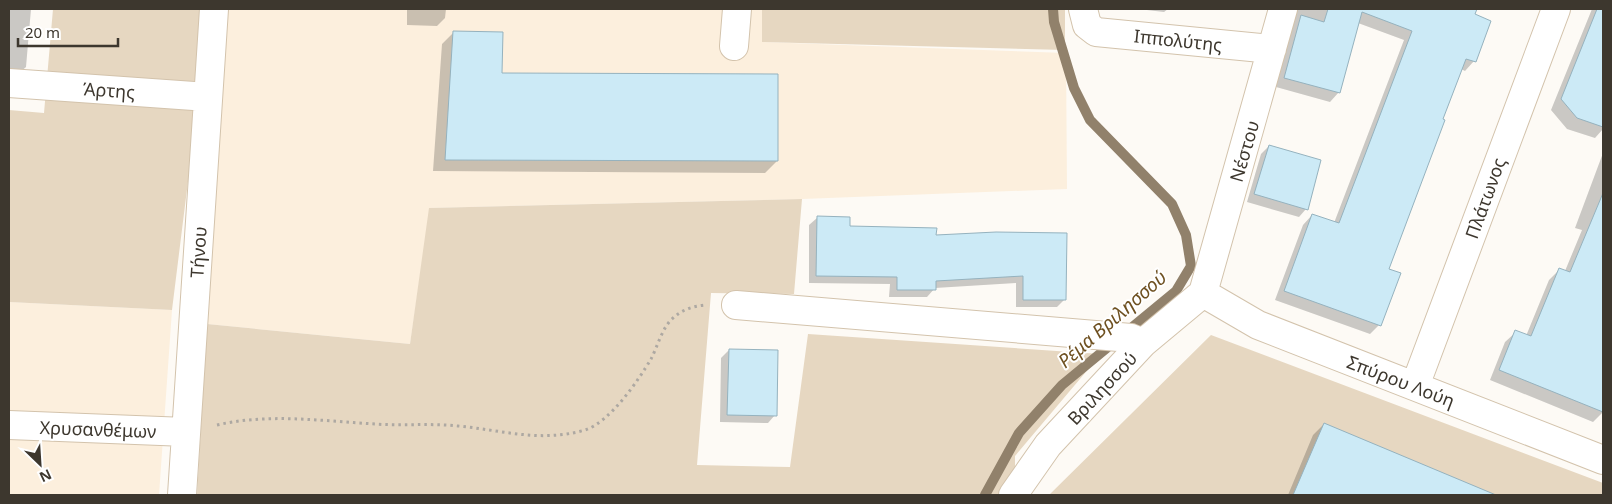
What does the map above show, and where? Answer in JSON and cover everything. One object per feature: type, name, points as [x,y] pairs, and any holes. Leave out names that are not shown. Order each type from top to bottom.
[{"type":"street","name":"Τήνου","points":[[182,495],[214,9]]},
{"type":"street","points":[[734,46],[737,9]]},
{"type":"street","name":"Νέστου","points":[[1203,293],[1283,9]]},
{"type":"street","name":"Πλάτωνος","points":[[1415,386],[1556,9]]},
{"type":"street","name":"Ιππολύτης","points":[[1085,17],[1096,32],[1272,49]]},
{"type":"street","name":"Άρτης","points":[[9,83],[208,97]]},
{"type":"street","name":"Σπύρου Λούη","points":[[1203,293],[1258,325],[1603,460]]},
{"type":"street","name":"Βριλησσού","points":[[1013,495],[1048,445],[1137,341],[1203,293]]},
{"type":"street","points":[[736,304],[1101,336],[1137,341]]},
{"type":"street","name":"Χρυσανθέμων","points":[[9,425],[186,432]]},
{"type":"path","points":[[186,432],[235,421],[264,418],[456,426],[525,436],[558,435],[587,429],[612,412],[632,387],[650,360],[670,320],[692,306],[736,304]]},
{"type":"shaded area","points":[[53,9],[203,9],[196,117],[172,310],[9,302],[9,110],[44,113]]},
{"type":"shaded area","points":[[226,9],[762,9],[762,42],[1066,53],[1067,189],[802,199],[430,208],[410,344],[207,324]]},
{"type":"shaded area","points":[[762,9],[1065,9],[1065,50],[762,42]]},
{"type":"shaded area","points":[[802,199],[794,294],[711,293],[697,465],[790,467],[808,334],[1101,354],[1015,456],[1015,479],[1003,495],[197,495],[207,324],[410,344],[429,208]]},
{"type":"shaded area","points":[[9,302],[172,310],[159,495],[9,495]]},
{"type":"shaded area","points":[[1211,335],[1603,483],[1603,495],[1049,495]]},
{"type":"building","points":[[1328,9],[1477,9],[1475,14],[1491,21],[1476,62],[1466,59],[1443,119],[1445,120],[1389,269],[1401,273],[1381,326],[1284,291],[1312,214],[1339,223],[1412,31],[1362,12],[1340,93],[1284,78],[1301,15],[1324,22]]},
{"type":"building","points":[[1597,9],[1603,9],[1603,127],[1577,118],[1561,99]]},
{"type":"building","points":[[453,31],[503,32],[502,73],[778,74],[778,161],[445,160]]},
{"type":"building","points":[[1269,145],[1321,160],[1308,210],[1254,194]]},
{"type":"building","points":[[1603,193],[1603,412],[1499,370],[1515,330],[1531,336],[1559,268],[1570,272]]},
{"type":"building","points":[[817,216],[850,217],[850,226],[937,228],[936,235],[996,232],[1067,233],[1066,300],[1023,300],[1023,276],[936,281],[936,290],[897,290],[897,277],[816,276]]},
{"type":"building","points":[[729,349],[778,350],[777,416],[727,415]]},
{"type":"building","points":[[1324,423],[1496,495],[1293,495]]},
{"type":"waterway","name":"Ρέμα Βριλησσού","points":[[985,495],[1019,433],[1062,385],[1176,291],[1191,266],[1186,235],[1172,204],[1090,120],[1074,88],[1054,22],[1053,9]]}]
